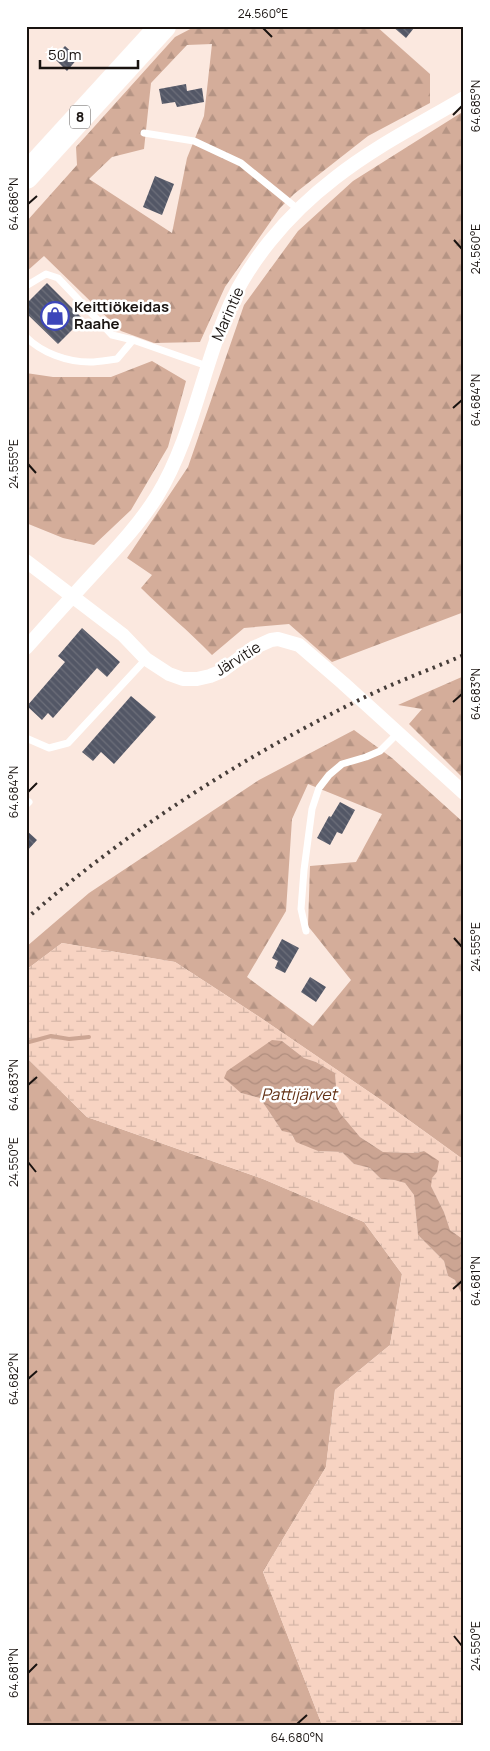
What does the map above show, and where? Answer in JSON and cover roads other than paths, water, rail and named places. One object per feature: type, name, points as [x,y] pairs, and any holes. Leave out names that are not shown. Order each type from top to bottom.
[{"type":"highway","name":"8","points":[[26,176],[163,26]]},
{"type":"street","name":"Marintie","points":[[26,648],[123,541],[157,495],[178,451],[224,318],[248,272],[270,242],[299,210],[335,178],[363,158],[464,98]]},
{"type":"street","name":"Järvitie","points":[[26,561],[123,635],[146,659],[169,674],[183,679],[197,679],[222,671],[262,643],[278,638],[299,645],[464,793]]},
{"type":"lane","points":[[144,133],[194,141],[241,163],[299,210]]},
{"type":"lane","points":[[26,286],[46,274],[58,278],[112,335],[133,340],[207,366]]},
{"type":"lane","points":[[26,337],[34,345],[58,357],[90,362],[117,358],[133,340]]},
{"type":"lane","points":[[26,738],[50,748],[68,743],[146,659]]},
{"type":"lane","points":[[306,931],[301,909],[304,870],[312,809],[319,788],[328,775],[342,764],[380,751],[398,733]]},
{"type":"water","name":"Pattijärvet","points":[[272,1040],[282,1041],[304,1058],[316,1062],[335,1073],[334,1102],[340,1113],[360,1137],[383,1152],[416,1153],[424,1151],[439,1161],[431,1186],[444,1212],[450,1230],[464,1240],[464,1299],[455,1280],[448,1276],[444,1261],[418,1235],[414,1195],[405,1183],[381,1179],[370,1168],[354,1164],[342,1152],[318,1151],[296,1142],[291,1133],[282,1131],[260,1098],[241,1093],[224,1078],[227,1071]]},
{"type":"waterway","points":[[26,1042],[51,1036],[69,1039],[89,1037]]},
{"type":"railway","points":[[26,919],[104,856],[185,799],[228,772],[314,723],[359,700],[464,655]]},
{"type":"place","name":"Keittiökeidas Raahe","points":[[55,316]]}]
